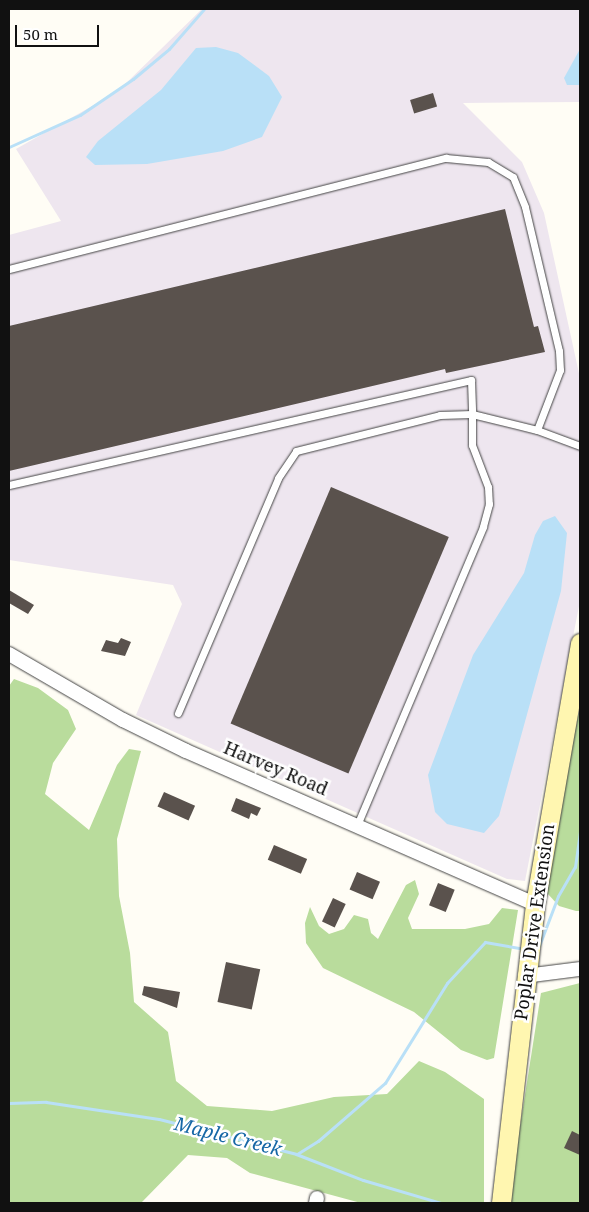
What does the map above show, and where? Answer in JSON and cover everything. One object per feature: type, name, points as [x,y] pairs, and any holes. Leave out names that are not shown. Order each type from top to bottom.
[{"type":"street","name":"Poplar Drive Extension","points":[[501,1203],[535,904],[580,643]]},
{"type":"street","name":"Harvey Road","points":[[9,654],[163,740],[358,823],[535,904]]},
{"type":"street","points":[[526,976],[580,969]]},
{"type":"lane","points":[[9,269],[446,158],[488,162],[513,177],[525,207],[559,350],[560,370],[537,430]]},
{"type":"lane","points":[[9,485],[471,380],[472,445],[488,486],[489,504],[483,527],[358,823]]},
{"type":"lane","points":[[178,713],[278,478],[296,451],[440,415],[472,414],[537,430],[580,446]]},
{"type":"shaded area","points":[[202,9],[580,9],[580,102],[463,103],[522,162],[544,213],[580,378],[580,601],[525,881],[507,879],[136,715],[182,604],[173,585],[9,560],[9,235],[61,221],[16,149],[117,92]]},
{"type":"green space","points":[[14,679],[38,688],[68,710],[76,729],[53,763],[45,794],[89,830],[117,765],[129,749],[141,751],[117,839],[119,896],[130,953],[134,1002],[168,1032],[176,1081],[207,1106],[272,1111],[334,1097],[387,1094],[419,1061],[445,1072],[484,1099],[484,1203],[361,1203],[250,1173],[227,1158],[188,1155],[141,1203],[9,1203],[9,686]]},
{"type":"green space","points":[[580,707],[580,911],[576,911],[559,906],[547,893],[558,812]]},
{"type":"green space","points":[[415,880],[419,894],[408,918],[412,929],[465,929],[489,924],[502,908],[518,910],[494,1058],[487,1060],[461,1050],[414,1012],[323,968],[306,943],[305,923],[310,907],[319,926],[329,934],[344,929],[354,915],[368,919],[371,933],[378,939],[406,885]]},
{"type":"green space","points":[[580,983],[580,1203],[508,1203],[541,993]]},
{"type":"water","points":[[216,47],[238,53],[269,76],[282,97],[262,137],[223,151],[147,164],[95,165],[86,157],[98,141],[161,90],[196,48]]},
{"type":"water","points":[[580,49],[580,85],[567,85],[564,78]]},
{"type":"water","points":[[555,516],[567,533],[561,591],[499,816],[484,833],[447,824],[435,812],[428,775],[473,655],[524,573],[535,535],[543,521]]},
{"type":"building","points":[[433,93],[437,106],[414,113],[410,100]]},
{"type":"building","points":[[505,209],[534,327],[538,326],[545,352],[446,373],[445,369],[9,471],[9,326]]},
{"type":"building","points":[[331,487],[449,537],[348,774],[231,724]]},
{"type":"building","points":[[9,590],[34,605],[28,614],[9,603]]},
{"type":"building","points":[[121,638],[131,642],[125,656],[101,651],[106,640],[118,643]]},
{"type":"building","points":[[164,792],[195,806],[189,820],[157,807]]},
{"type":"building","points":[[236,798],[261,808],[257,816],[251,813],[249,819],[231,811]]},
{"type":"building","points":[[274,845],[307,859],[301,874],[268,860]]},
{"type":"building","points":[[357,872],[380,882],[373,899],[350,889]]},
{"type":"building","points":[[438,883],[455,890],[446,912],[429,905]]},
{"type":"building","points":[[333,898],[346,904],[335,927],[322,922]]},
{"type":"building","points":[[226,962],[260,969],[252,1009],[217,1002]]},
{"type":"building","points":[[144,986],[180,992],[177,1008],[142,995]]},
{"type":"building","points":[[572,1131],[580,1135],[580,1155],[564,1148]]},
{"type":"waterway","points":[[9,147],[80,115],[133,79],[169,49],[204,9]]},
{"type":"waterway","points":[[539,946],[558,896],[575,867],[580,831]]},
{"type":"waterway","points":[[297,1154],[318,1141],[385,1083],[447,983],[485,942],[523,949]]},
{"type":"waterway","name":"Maple Creek","points":[[9,1103],[46,1102],[159,1119],[296,1154],[363,1180],[441,1203]]}]
